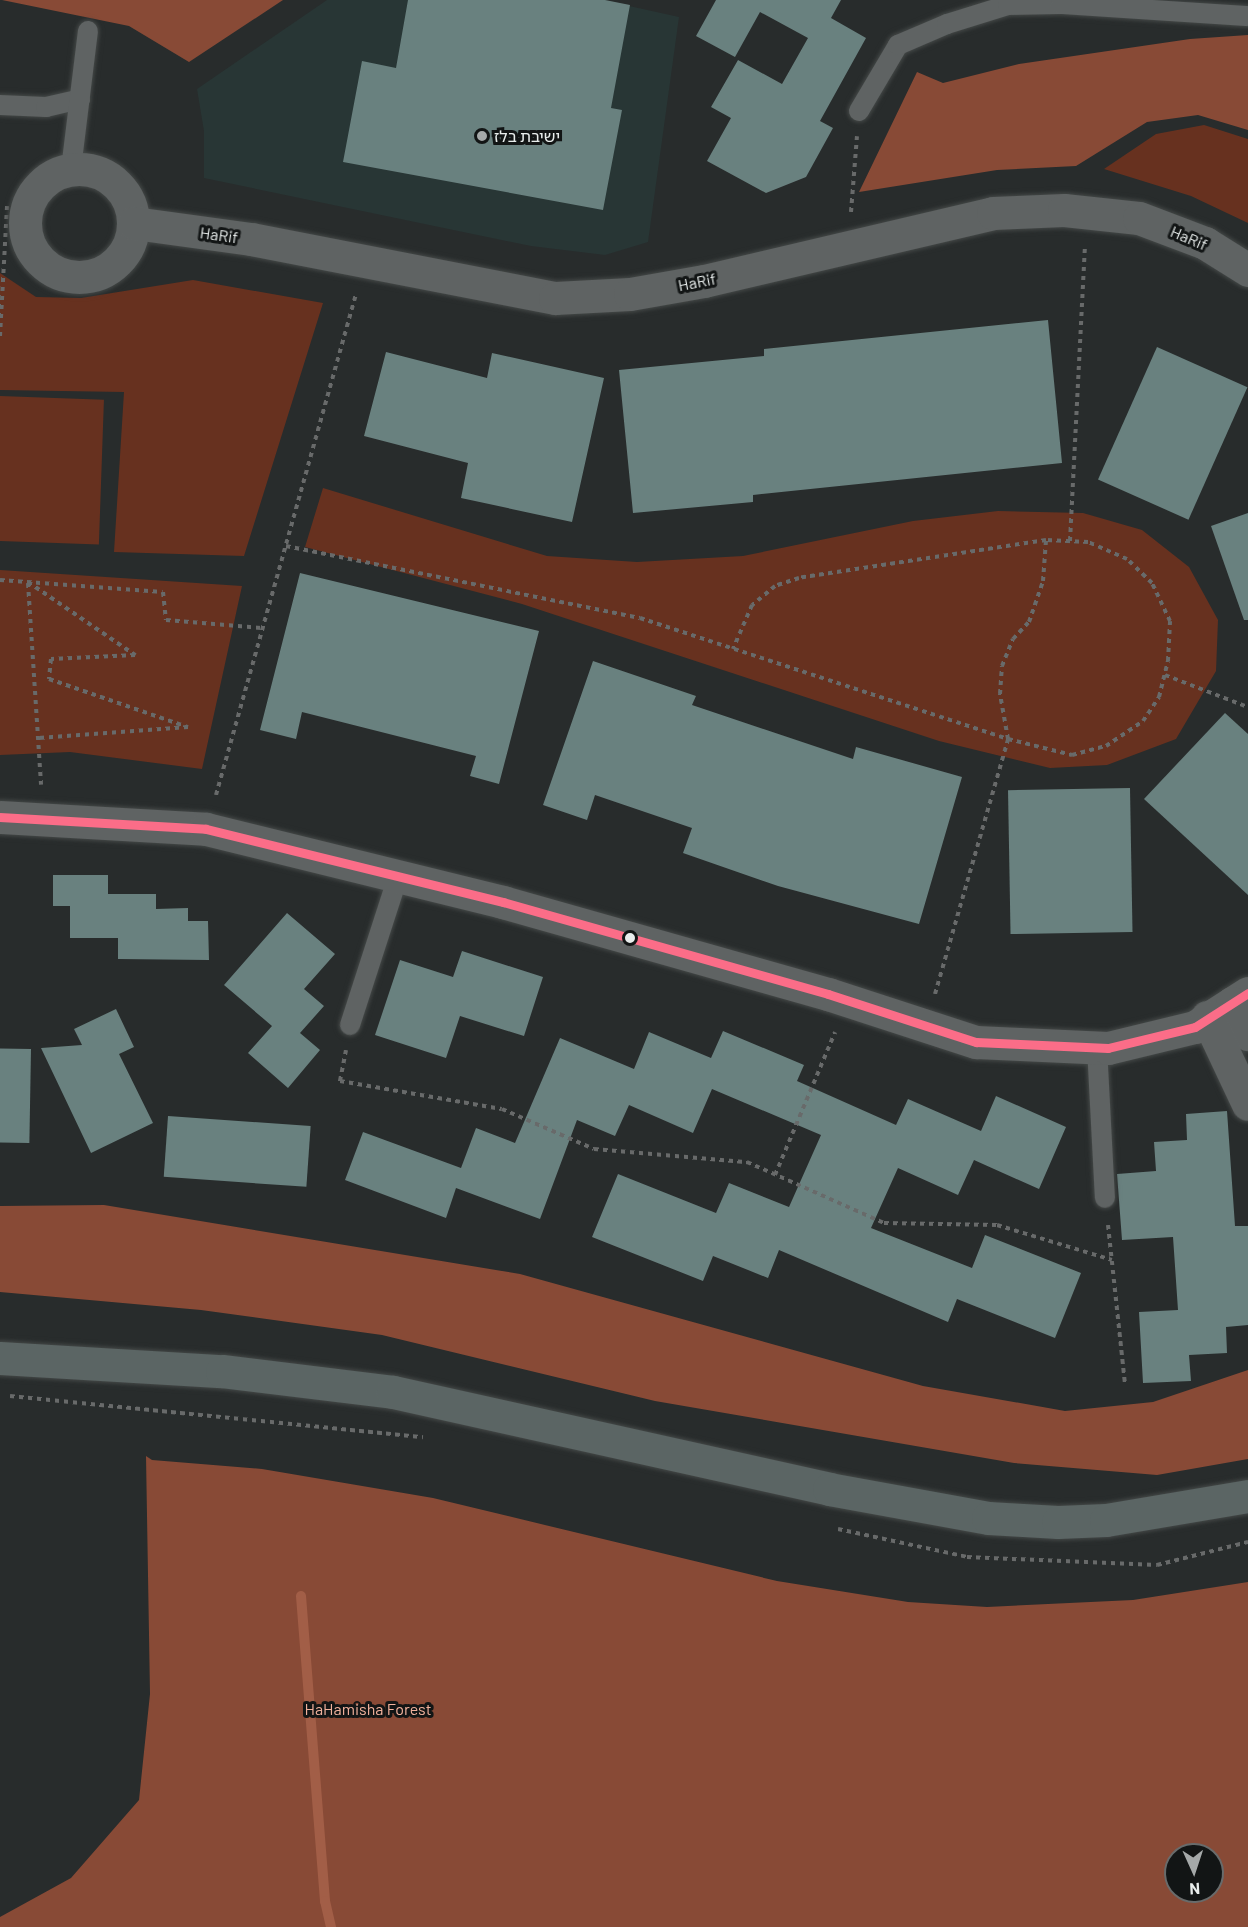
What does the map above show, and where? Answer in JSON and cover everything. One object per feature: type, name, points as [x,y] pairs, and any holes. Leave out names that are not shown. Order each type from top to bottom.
[{"type":"main road","points":[[0,1358],[222,1371],[393,1392],[829,1489],[988,1518],[1058,1522],[1106,1520],[1248,1496]]},
{"type":"street","points":[[71,169],[107,176],[122,188],[131,205],[134,223],[130,242],[114,264],[89,276],[70,276],[41,261],[30,246],[25,227],[11,206],[53,175],[71,169]]},
{"type":"street","name":"HaRif","points":[[134,223],[251,239],[555,298],[630,294],[704,282],[993,213],[1064,210],[1139,218],[1205,243],[1248,270]]},
{"type":"street","points":[[0,817],[206,829],[503,902],[848,1001],[976,1042],[1097,1047],[1194,1027],[1229,1004]]},
{"type":"street","points":[[1229,1004],[1248,1034]]},
{"type":"street","points":[[1229,1004],[1248,1104]]},
{"type":"lane","points":[[859,111],[898,45],[947,24],[1008,5],[1061,4],[1248,16]]},
{"type":"lane","points":[[71,169],[88,31]]},
{"type":"lane","points":[[0,105],[46,107],[80,99]]},
{"type":"lane","points":[[350,1025],[398,876]]},
{"type":"lane","points":[[1097,1047],[1105,1198]]},
{"type":"path","points":[[848,247],[859,111]]},
{"type":"path","points":[[0,336],[11,206]]},
{"type":"path","points":[[1070,541],[1087,212]]},
{"type":"path","points":[[206,829],[365,261]]},
{"type":"path","points":[[926,1026],[1008,739],[1000,694],[1002,666],[1013,639],[1029,622],[1043,581],[1046,540]]},
{"type":"path","points":[[286,546],[640,618],[733,649],[1008,739],[1072,755],[1106,746],[1143,721],[1159,697],[1165,675],[1170,621],[1152,583],[1127,559],[1088,542],[1046,540],[799,578],[775,586],[752,605],[733,649]]},
{"type":"path","points":[[0,580],[163,592],[166,620],[263,628]]},
{"type":"path","points":[[27,582],[43,819]]},
{"type":"path","points":[[27,582],[135,655],[51,659],[49,679],[188,727],[38,738]]},
{"type":"path","points":[[1165,675],[1248,706]]},
{"type":"path","points":[[775,1175],[848,1001]]},
{"type":"path","points":[[350,1025],[340,1081],[502,1109],[594,1149],[747,1162],[884,1223],[997,1225],[1112,1260]]},
{"type":"path","points":[[1105,1198],[1125,1385]]},
{"type":"path","points":[[0,1395],[425,1437]]},
{"type":"path","points":[[829,1527],[967,1557],[1157,1565],[1248,1542]]},
{"type":"shaded area","points":[[327,0],[602,0],[679,17],[648,242],[605,255],[531,246],[204,178],[204,131],[197,89]]},
{"type":"shaded area","points":[[1204,125],[1248,139],[1248,223],[1191,196],[1104,169],[1156,134]]},
{"type":"shaded area","points":[[0,273],[36,297],[81,298],[193,280],[323,303],[244,556],[114,552],[124,392],[0,390]]},
{"type":"shaded area","points":[[0,396],[104,400],[99,545],[0,541]]},
{"type":"shaded area","points":[[323,488],[547,556],[637,562],[743,556],[913,521],[998,511],[1083,513],[1142,530],[1189,567],[1218,620],[1216,671],[1176,739],[1107,765],[1050,768],[939,741],[522,604],[305,547]]},
{"type":"shaded area","points":[[0,570],[242,586],[202,769],[70,752],[0,755]]},
{"type":"green space","points":[[2,0],[283,0],[189,62],[129,26]]},
{"type":"green space","points":[[1248,35],[1248,130],[1198,115],[1147,122],[1076,166],[997,170],[859,192],[917,72],[943,83],[1019,64],[1190,39]]},
{"type":"green space","points":[[104,1205],[520,1274],[923,1386],[1065,1411],[1153,1402],[1248,1370],[1248,1459],[1157,1475],[1014,1463],[655,1401],[382,1335],[201,1310],[0,1292],[0,1206]]},
{"type":"green space","name":"HaHamisha Forest","points":[[146,1456],[152,1460],[262,1469],[433,1498],[777,1581],[908,1602],[987,1607],[1133,1600],[1248,1582],[1248,1927],[0,1927],[0,1917],[71,1878],[139,1800],[150,1694]]},
{"type":"building","points":[[408,0],[605,0],[630,5],[611,108],[622,110],[603,210],[343,162],[362,61],[396,68]]},
{"type":"building","points":[[716,0],[841,0],[831,18],[866,38],[820,121],[833,128],[806,177],[766,193],[707,161],[731,118],[711,107],[738,60],[782,84],[808,38],[760,12],[735,57],[696,36]]},
{"type":"building","points":[[1048,320],[1062,463],[753,495],[753,502],[633,513],[619,370],[764,356],[764,349]]},
{"type":"building","points":[[1157,347],[1247,387],[1188,520],[1098,479]]},
{"type":"building","points":[[386,352],[487,378],[492,353],[604,378],[572,522],[461,498],[468,463],[364,436]]},
{"type":"building","points":[[1248,513],[1248,620],[1244,620],[1211,526]]},
{"type":"building","points":[[300,573],[539,631],[499,784],[470,776],[476,756],[302,712],[296,739],[260,730]]},
{"type":"building","points":[[593,661],[696,696],[692,705],[853,759],[856,747],[962,777],[919,924],[778,886],[683,853],[692,828],[595,795],[587,820],[543,805]]},
{"type":"building","points":[[1225,713],[1248,734],[1248,895],[1144,799]]},
{"type":"building","points":[[1130,788],[1133,932],[1011,934],[1008,790]]},
{"type":"building","points":[[53,875],[108,875],[108,894],[156,894],[156,909],[188,908],[188,921],[208,921],[209,960],[118,959],[118,938],[70,938],[70,906],[53,906]]},
{"type":"building","points":[[287,913],[335,954],[304,989],[324,1006],[300,1033],[320,1050],[288,1088],[248,1053],[272,1026],[224,985]]},
{"type":"building","points":[[462,951],[543,977],[524,1036],[460,1016],[446,1058],[375,1035],[400,960],[453,977]]},
{"type":"building","points":[[116,1009],[134,1047],[119,1054],[153,1123],[91,1153],[41,1048],[82,1045],[74,1029]]},
{"type":"building","points":[[723,1031],[804,1065],[797,1081],[896,1125],[908,1099],[981,1131],[996,1096],[1066,1127],[1039,1189],[974,1160],[958,1195],[898,1168],[871,1228],[972,1268],[985,1235],[1081,1273],[1055,1338],[957,1299],[948,1322],[779,1250],[768,1278],[713,1256],[703,1281],[592,1237],[618,1174],[716,1213],[729,1183],[789,1207],[821,1135],[712,1089],[693,1133],[629,1105],[615,1136],[577,1120],[540,1219],[456,1188],[446,1218],[345,1180],[363,1132],[461,1168],[476,1128],[515,1143],[560,1038],[634,1069],[649,1032],[711,1058]]},
{"type":"building","points":[[0,1048],[31,1049],[29,1143],[0,1142]]},
{"type":"building","points":[[1227,1111],[1235,1226],[1248,1226],[1248,1325],[1226,1327],[1227,1353],[1189,1355],[1191,1381],[1143,1383],[1139,1312],[1178,1310],[1173,1237],[1122,1240],[1117,1174],[1156,1171],[1154,1142],[1187,1140],[1186,1114]]},
{"type":"building","points":[[168,1116],[311,1126],[306,1187],[164,1177]]},
{"type":"waterway","points":[[301,1596],[325,1901],[331,1927]]},
{"type":"transit line","points":[[0,817],[206,829],[503,902],[828,994],[976,1042],[1108,1048],[1195,1027],[1248,993]]},
{"type":"place","name":"ישיבת בלז","points":[[482,136]]}]
